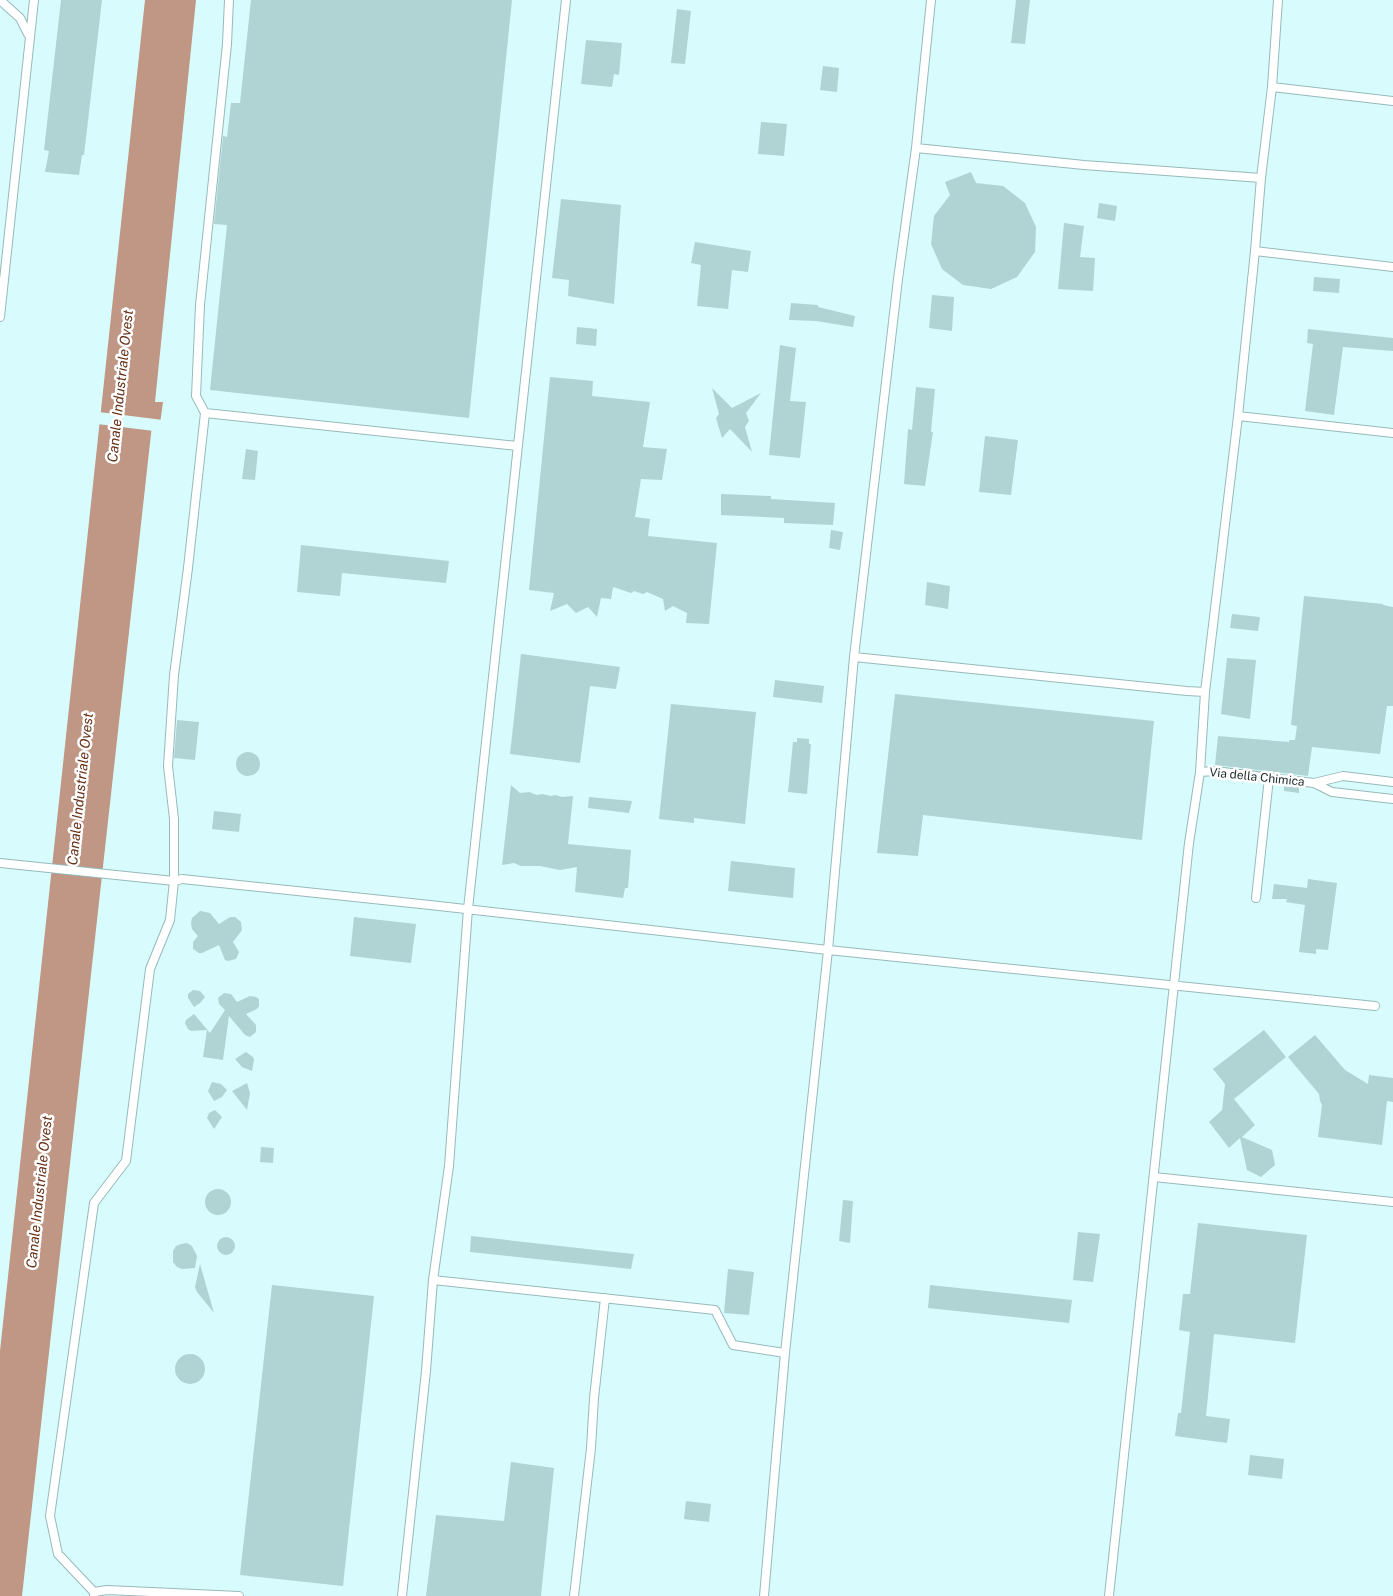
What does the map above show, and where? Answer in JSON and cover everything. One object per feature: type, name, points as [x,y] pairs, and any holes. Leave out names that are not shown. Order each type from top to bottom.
[{"type":"lane","points":[[0,0],[20,18],[28,30],[29,41]]},
{"type":"lane","points":[[0,318],[34,0]]},
{"type":"lane","points":[[229,0],[227,44],[200,305],[196,396],[205,412],[174,675],[168,766],[174,818],[174,881],[170,920],[150,968],[126,1161],[94,1203],[50,1516],[58,1554],[94,1594],[107,1590],[239,1596]]},
{"type":"lane","points":[[402,1596],[426,1372],[433,1280],[449,1166],[468,909],[566,0]]},
{"type":"lane","points":[[764,1596],[785,1353],[828,950],[854,657],[898,279],[916,148],[931,0]]},
{"type":"lane","points":[[1109,1596],[1189,844],[1200,772],[1205,692],[1238,416],[1261,178],[1272,87],[1278,0]]},
{"type":"lane","points":[[1272,87],[1393,101]]},
{"type":"lane","points":[[916,148],[1084,165],[1261,178]]},
{"type":"lane","points":[[1255,251],[1393,267]]},
{"type":"lane","points":[[205,412],[518,446]]},
{"type":"lane","points":[[1238,416],[1393,433]]},
{"type":"lane","points":[[854,657],[1186,692],[1205,692]]},
{"type":"lane","name":"Via della Chimica","points":[[1200,772],[1215,771],[1314,783]]},
{"type":"lane","points":[[1314,783],[1343,776],[1393,782]]},
{"type":"lane","points":[[1256,898],[1269,778]]},
{"type":"lane","points":[[1314,783],[1332,792],[1393,799]]},
{"type":"lane","points":[[0,863],[174,881],[182,879],[828,950],[1375,1006]]},
{"type":"lane","points":[[1154,1177],[1393,1202]]},
{"type":"lane","points":[[433,1280],[715,1310],[734,1345],[785,1353]]},
{"type":"lane","points":[[574,1596],[591,1448],[594,1398],[605,1298]]},
{"type":"water","name":"Canale Industriale Ovest","points":[[145,0],[196,0],[155,402],[163,402],[160,424],[152,425],[22,1596],[0,1596],[0,1351]]},
{"type":"pier","points":[[99,412],[163,420],[163,425],[161,427],[154,427],[154,431],[97,424]]},
{"type":"building","points":[[61,0],[102,0],[84,155],[82,155],[79,175],[45,172],[49,151],[44,150]]},
{"type":"building","points":[[251,0],[512,0],[469,418],[210,390],[227,225],[214,224],[223,136],[227,137],[231,103],[240,103]]},
{"type":"building","points":[[1016,0],[1030,0],[1025,44],[1011,43]]},
{"type":"building","points":[[677,9],[691,11],[685,64],[671,63]]},
{"type":"building","points":[[586,40],[622,43],[619,75],[614,74],[612,87],[581,84]]},
{"type":"building","points":[[823,66],[839,68],[837,92],[820,90]]},
{"type":"building","points":[[761,122],[787,124],[784,156],[758,154]]},
{"type":"building","points":[[971,172],[976,183],[1003,186],[1025,203],[1036,227],[1035,252],[1017,277],[991,289],[963,285],[942,269],[931,244],[934,216],[950,195],[945,182]]},
{"type":"building","points":[[561,199],[621,205],[614,304],[568,296],[569,280],[552,278]]},
{"type":"building","points":[[1099,203],[1117,206],[1115,221],[1097,218]]},
{"type":"building","points":[[1064,223],[1084,226],[1080,257],[1095,258],[1093,291],[1058,289]]},
{"type":"building","points":[[695,242],[751,251],[748,272],[732,270],[728,309],[697,306],[701,265],[691,263]]},
{"type":"building","points":[[1314,277],[1340,279],[1339,293],[1313,291]]},
{"type":"building","points":[[932,295],[954,297],[952,331],[929,328]]},
{"type":"building","points":[[791,303],[818,305],[818,307],[855,316],[853,327],[816,321],[789,320]]},
{"type":"building","points":[[577,327],[597,329],[596,346],[576,344]]},
{"type":"building","points":[[1308,329],[1393,338],[1393,351],[1343,347],[1334,415],[1305,411],[1313,344],[1307,343]]},
{"type":"building","points":[[780,345],[796,348],[790,401],[806,402],[800,458],[769,455]]},
{"type":"building","points":[[550,377],[593,381],[592,396],[650,402],[643,447],[667,449],[662,480],[641,479],[635,517],[650,519],[648,536],[717,543],[709,624],[686,623],[687,613],[673,606],[665,611],[663,599],[647,592],[643,594],[634,591],[631,593],[613,587],[611,599],[601,598],[597,617],[588,607],[576,613],[567,604],[550,611],[554,593],[529,590]]},
{"type":"building","points":[[916,387],[935,389],[931,432],[933,432],[925,486],[904,484],[908,429],[912,430]]},
{"type":"building","points":[[712,388],[732,408],[761,393],[746,413],[749,421],[745,427],[752,452],[730,429],[722,438],[716,418],[719,414]]},
{"type":"building","points":[[985,436],[1018,440],[1011,495],[979,492]]},
{"type":"building","points":[[246,449],[258,451],[255,480],[242,479]]},
{"type":"building","points":[[721,494],[771,496],[771,499],[835,503],[833,525],[784,523],[784,518],[721,515]]},
{"type":"building","points":[[831,530],[843,532],[840,550],[829,548]]},
{"type":"building","points":[[301,545],[449,561],[446,583],[342,573],[340,596],[297,592]]},
{"type":"building","points":[[927,582],[950,586],[948,609],[925,605]]},
{"type":"building","points":[[1304,596],[1383,604],[1393,607],[1393,706],[1387,706],[1380,754],[1312,747],[1308,776],[1215,765],[1218,736],[1289,742],[1289,740],[1295,740],[1297,726],[1291,725]]},
{"type":"building","points":[[1232,614],[1260,617],[1258,631],[1230,628]]},
{"type":"building","points":[[521,654],[620,667],[616,689],[590,686],[580,763],[510,754]]},
{"type":"building","points":[[1227,658],[1256,660],[1250,719],[1221,714]]},
{"type":"building","points":[[775,680],[824,686],[822,703],[773,697]]},
{"type":"building","points":[[895,694],[1154,721],[1142,840],[923,815],[918,856],[877,853]]},
{"type":"building","points":[[671,704],[756,712],[745,824],[694,818],[694,823],[659,819]]},
{"type":"building","points":[[177,720],[199,722],[195,760],[174,758]]},
{"type":"building","points":[[797,738],[809,739],[809,744],[811,744],[807,794],[788,792],[793,742],[797,742]]},
{"type":"building","points":[[248,752],[257,755],[260,764],[257,773],[248,776],[239,773],[236,764],[239,755]]},
{"type":"building","points":[[511,785],[520,793],[529,792],[537,795],[562,797],[573,796],[568,844],[631,850],[628,888],[625,888],[623,898],[575,892],[577,867],[560,870],[540,866],[521,866],[514,863],[502,865]]},
{"type":"building","points":[[1284,785],[1299,787],[1299,793],[1284,791]]},
{"type":"building","points":[[589,797],[632,801],[629,813],[588,808]]},
{"type":"building","points":[[214,811],[241,814],[239,832],[212,829]]},
{"type":"building","points":[[731,861],[795,868],[793,898],[728,891]]},
{"type":"building","points":[[1308,879],[1337,883],[1328,950],[1316,949],[1316,954],[1299,952],[1305,905],[1286,902],[1287,899],[1272,899],[1274,884],[1307,888]]},
{"type":"building","points":[[200,911],[210,913],[219,924],[230,917],[235,917],[241,922],[242,930],[233,942],[239,952],[236,959],[225,960],[219,945],[202,953],[193,949],[193,942],[198,936],[192,929],[191,923],[192,918]]},
{"type":"building","points":[[354,917],[416,924],[411,963],[350,956]]},
{"type":"building","points":[[193,990],[200,991],[205,997],[194,1007],[188,998],[188,994]]},
{"type":"building","points":[[224,993],[231,994],[237,1002],[250,996],[259,999],[257,1009],[246,1014],[256,1025],[256,1032],[250,1037],[245,1035],[229,1016],[223,1060],[203,1057],[207,1030],[191,1031],[185,1023],[194,1014],[210,1033],[225,1010],[219,1004],[218,998]]},
{"type":"building","points":[[1264,1030],[1286,1057],[1234,1099],[1255,1125],[1242,1137],[1272,1150],[1275,1165],[1261,1177],[1247,1170],[1240,1138],[1229,1148],[1209,1122],[1222,1110],[1225,1084],[1213,1069]]},
{"type":"building","points":[[1315,1035],[1345,1070],[1368,1084],[1369,1075],[1393,1078],[1393,1102],[1387,1101],[1382,1145],[1318,1137],[1322,1105],[1319,1094],[1288,1057]]},
{"type":"building","points":[[246,1052],[254,1060],[252,1071],[242,1067],[235,1059]]},
{"type":"building","points":[[212,1082],[221,1084],[227,1090],[222,1097],[214,1101],[208,1091]]},
{"type":"building","points":[[247,1083],[250,1093],[247,1110],[232,1091]]},
{"type":"building","points":[[215,1110],[222,1117],[214,1129],[207,1118],[209,1113]]},
{"type":"building","points":[[261,1147],[274,1148],[273,1163],[260,1162]]},
{"type":"building","points":[[218,1189],[227,1193],[231,1202],[227,1211],[218,1215],[209,1211],[205,1202],[209,1193]]},
{"type":"building","points":[[843,1200],[853,1201],[850,1243],[839,1241]]},
{"type":"building","points":[[1198,1223],[1307,1235],[1295,1343],[1214,1334],[1206,1416],[1230,1419],[1227,1443],[1175,1436],[1178,1413],[1181,1413],[1190,1332],[1179,1330],[1183,1294],[1190,1294]]},
{"type":"building","points":[[1078,1232],[1100,1234],[1093,1282],[1073,1280]]},
{"type":"building","points":[[471,1236],[634,1254],[631,1269],[470,1252]]},
{"type":"building","points":[[222,1237],[230,1237],[235,1242],[233,1253],[222,1255],[217,1250],[217,1242]]},
{"type":"building","points":[[187,1243],[192,1246],[197,1256],[195,1268],[182,1269],[173,1262],[173,1251],[176,1246]]},
{"type":"building","points":[[200,1264],[214,1313],[195,1287]]},
{"type":"building","points":[[728,1269],[754,1272],[749,1315],[724,1313]]},
{"type":"building","points":[[272,1285],[374,1296],[343,1586],[240,1575]]},
{"type":"building","points":[[930,1285],[1072,1300],[1069,1323],[928,1308]]},
{"type":"building","points":[[190,1354],[196,1355],[204,1363],[204,1375],[196,1383],[190,1384],[184,1383],[176,1375],[175,1369],[176,1363],[184,1355]]},
{"type":"building","points":[[1250,1455],[1284,1459],[1282,1479],[1248,1475]]},
{"type":"building","points":[[511,1462],[554,1468],[541,1596],[426,1596],[436,1515],[504,1521]]},
{"type":"building","points":[[686,1501],[711,1504],[709,1522],[684,1519]]}]
